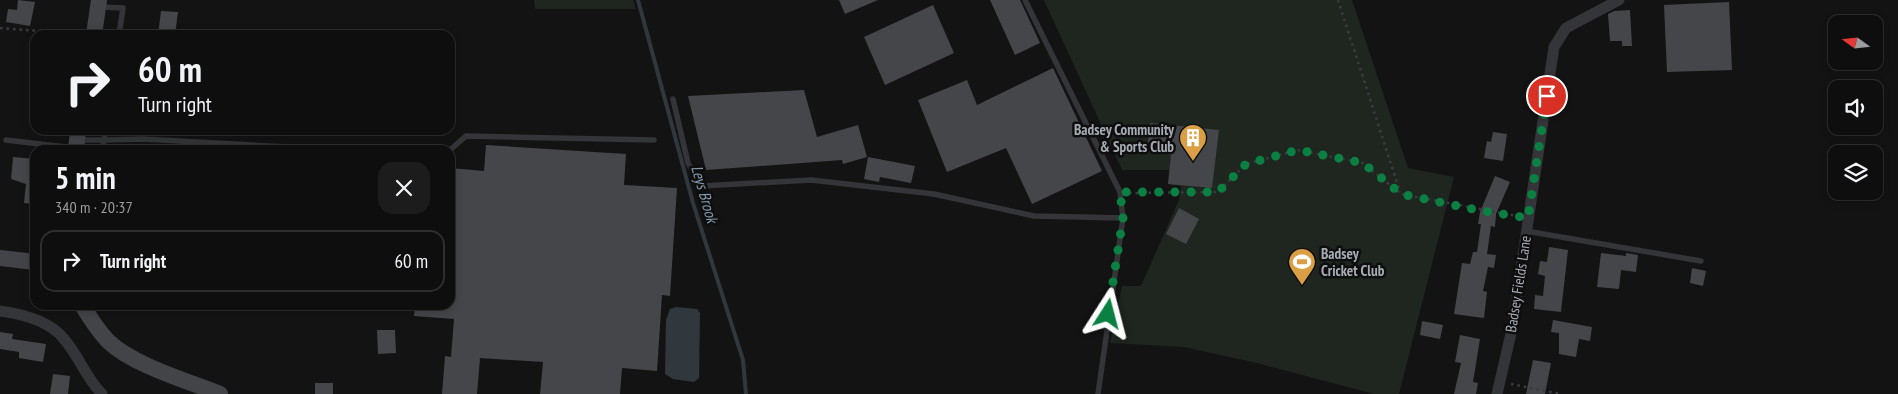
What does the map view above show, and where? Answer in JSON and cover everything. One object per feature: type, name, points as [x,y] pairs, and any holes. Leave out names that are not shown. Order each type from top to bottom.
[{"type":"main road","points":[[95,30],[98,4]]},
{"type":"main road","points":[[0,258],[30,261]]},
{"type":"main road","points":[[85,310],[110,343],[125,354],[220,394]]},
{"type":"street","name":"Badsey Fields Lane","points":[[1497,394],[1512,329],[1554,47],[1566,28],[1619,0]]},
{"type":"street","points":[[0,311],[37,321],[58,333],[94,386],[102,394]]},
{"type":"lane","points":[[1025,0],[1120,192],[1123,218],[1098,394]]},
{"type":"lane","points":[[98,4],[123,8],[120,30]]},
{"type":"lane","points":[[674,99],[688,163],[700,186],[811,180],[934,194],[1034,216],[1123,218]]},
{"type":"lane","points":[[103,145],[104,135]]},
{"type":"lane","points":[[455,146],[466,136],[654,140]]},
{"type":"lane","points":[[6,140],[77,142],[143,139],[242,145]]},
{"type":"lane","points":[[1526,231],[1701,261]]},
{"type":"path","points":[[1338,0],[1401,194]]},
{"type":"path","points":[[0,28],[30,30]]},
{"type":"path","points":[[1120,192],[1218,192],[1246,164],[1298,150],[1363,163],[1401,194],[1477,210],[1528,218]]},
{"type":"path","points":[[1500,382],[1560,394]]},
{"type":"shaded area","points":[[534,0],[633,0],[636,9],[535,9]]},
{"type":"shaded area","points":[[1044,0],[1352,0],[1408,168],[1454,177],[1399,394],[1374,394],[1257,363],[1184,347],[1110,343],[1122,286],[1141,286],[1179,200],[1181,186],[1168,184],[1169,170],[1122,170]]},
{"type":"shaded area","points":[[676,307],[697,309],[700,313],[699,378],[694,382],[673,379],[665,374],[666,320],[670,309]]},
{"type":"building","points":[[18,0],[35,2],[30,26],[6,22],[8,9],[17,10]]},
{"type":"building","points":[[839,0],[878,0],[845,14]]},
{"type":"building","points":[[990,0],[1020,0],[1040,43],[1015,55]]},
{"type":"building","points":[[1729,2],[1732,70],[1667,72],[1664,5]]},
{"type":"building","points":[[933,5],[954,53],[885,85],[864,37]]},
{"type":"building","points":[[1630,10],[1632,46],[1622,46],[1622,41],[1610,41],[1608,14],[1614,11]]},
{"type":"building","points":[[161,11],[178,12],[176,30],[159,30]]},
{"type":"building","points":[[1053,68],[1102,171],[1032,204],[1006,148],[947,172],[918,100],[967,80],[977,105]]},
{"type":"building","points":[[804,90],[817,137],[858,125],[867,157],[843,164],[842,160],[706,170],[688,96]]},
{"type":"building","name":"Badsey Community & Sports Club","points":[[1150,123],[1219,130],[1212,188],[1168,184],[1171,155],[1147,152]]},
{"type":"building","points":[[1493,132],[1507,134],[1503,161],[1484,158],[1487,141],[1491,142]]},
{"type":"building","points":[[486,145],[626,154],[624,185],[677,188],[670,296],[662,295],[657,371],[622,368],[620,394],[540,394],[543,362],[480,358],[477,394],[442,394],[445,356],[451,357],[454,319],[414,316],[415,310],[455,310],[455,168],[484,171]]},
{"type":"building","points":[[13,157],[30,159],[30,204],[24,203],[26,184],[11,179]]},
{"type":"building","points":[[868,157],[915,166],[911,183],[880,177],[879,182],[864,179]]},
{"type":"building","points":[[1495,176],[1510,182],[1496,214],[1495,227],[1491,226],[1487,254],[1496,255],[1494,268],[1488,267],[1483,291],[1487,292],[1484,318],[1454,314],[1462,263],[1470,264],[1473,252],[1477,252],[1481,224],[1478,224],[1480,212]]},
{"type":"building","points":[[1179,208],[1199,219],[1186,244],[1166,234]]},
{"type":"building","points":[[1549,247],[1568,250],[1561,312],[1534,309],[1535,295],[1543,296],[1545,276],[1538,274],[1540,261],[1547,262]]},
{"type":"building","points":[[1601,253],[1626,256],[1626,253],[1638,255],[1636,272],[1621,270],[1619,289],[1597,287]]},
{"type":"building","points":[[1692,268],[1706,271],[1703,286],[1690,283]]},
{"type":"building","points":[[1553,320],[1592,327],[1590,341],[1579,339],[1576,357],[1559,354],[1559,333],[1551,332]]},
{"type":"building","points":[[1422,321],[1443,325],[1440,339],[1420,335]]},
{"type":"building","points":[[377,330],[395,330],[396,353],[378,354]]},
{"type":"building","points":[[0,332],[13,334],[12,339],[46,344],[43,362],[19,358],[19,352],[0,349]]},
{"type":"building","points":[[1460,335],[1480,339],[1473,382],[1478,383],[1476,394],[1454,394],[1461,363],[1455,362]]},
{"type":"building","points":[[1533,360],[1551,363],[1545,394],[1526,394]]},
{"type":"building","points":[[53,374],[70,376],[68,394],[50,394]]},
{"type":"building","points":[[315,383],[333,383],[333,394],[315,394]]},
{"type":"waterway","name":"Leys Brook","points":[[638,0],[693,203],[743,360],[746,394]]},
{"type":"place","name":"Badsey Community & Sports Club","points":[[1193,162]]},
{"type":"place","name":"Badsey Cricket Club","points":[[1302,286]]},
{"type":"route","points":[[1108,314],[1123,218],[1120,192],[1179,190],[1218,192],[1246,164],[1298,150],[1363,163],[1401,194],[1477,210],[1528,218],[1547,96]]}]
